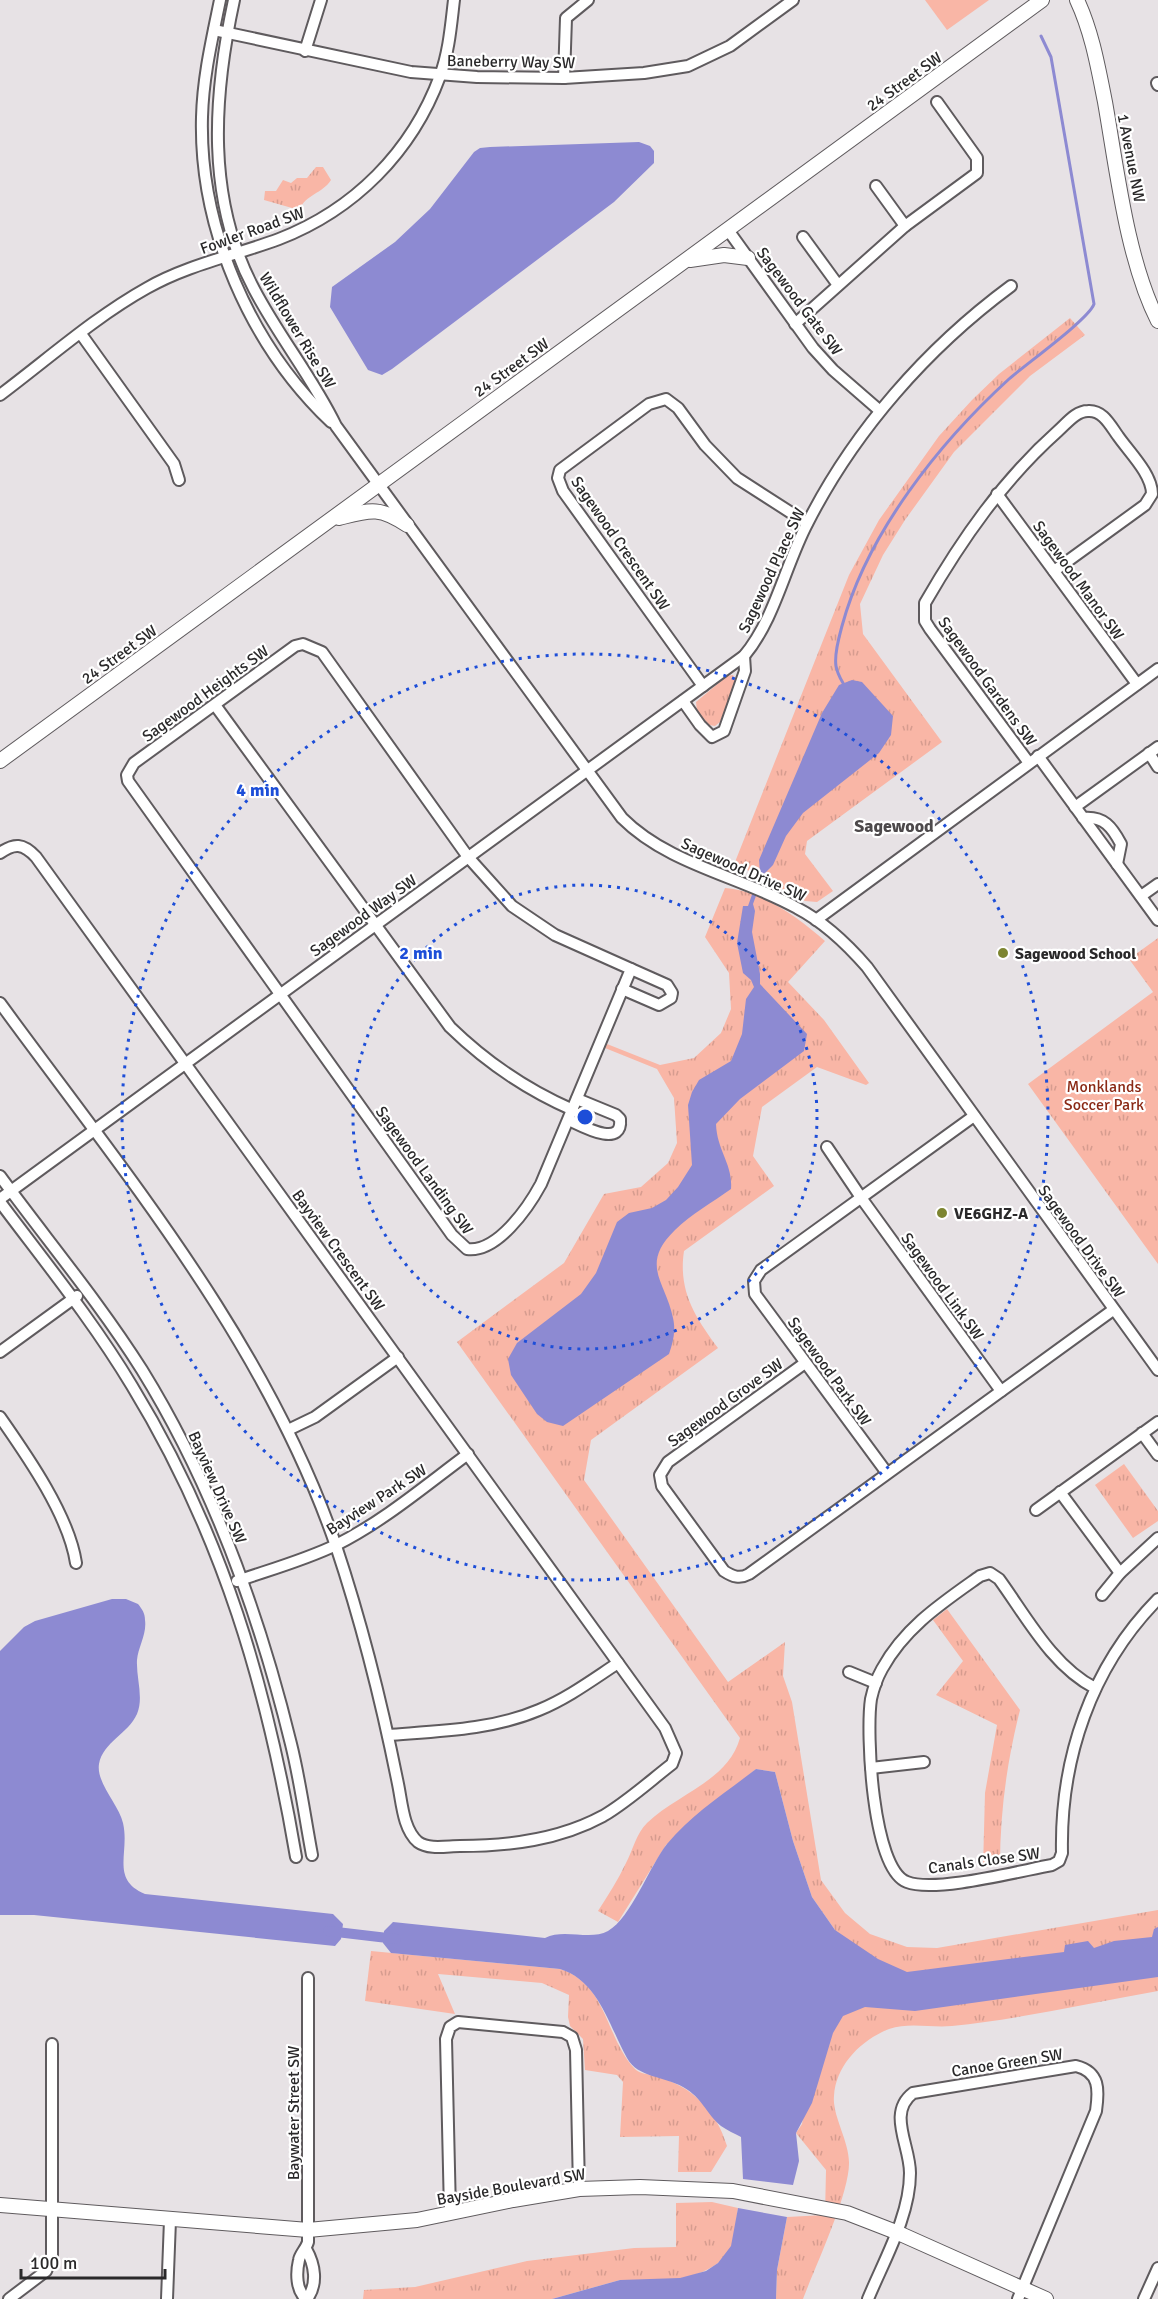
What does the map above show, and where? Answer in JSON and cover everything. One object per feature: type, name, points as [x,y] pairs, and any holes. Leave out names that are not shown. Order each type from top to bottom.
[{"type":"street","name":"Wildflower Rise SW","points":[[220,0],[203,89],[202,128],[211,213],[242,296],[269,344],[310,402],[336,426]]},
{"type":"street","name":"Wildflower Rise SW","points":[[234,0],[218,90],[217,151],[226,209],[239,253],[267,313],[319,392],[336,426],[380,486]]},
{"type":"street","points":[[305,51],[321,0]]},
{"type":"street","name":"Fowler Road SW","points":[[0,395],[147,288],[175,274],[226,258],[316,222],[375,179],[410,135],[441,75],[454,0]]},
{"type":"street","points":[[564,78],[566,18],[588,0]]},
{"type":"street","name":"Baneberry Way SW","points":[[214,30],[384,68],[441,75],[564,78],[644,73],[688,66],[730,46],[793,0]]},
{"type":"street","name":"24 Street SW","points":[[0,761],[380,486],[1042,0]]},
{"type":"street","name":"1 Avenue NW","points":[[1077,0],[1088,22],[1129,227],[1143,285],[1158,321]]},
{"type":"street","points":[[795,324],[905,226],[973,177],[979,169],[977,158],[937,102]]},
{"type":"street","points":[[876,186],[905,226]]},
{"type":"street","name":"Sagewood Gate SW","points":[[728,230],[795,324],[833,370],[879,410]]},
{"type":"street","points":[[803,237],[838,285]]},
{"type":"street","points":[[687,260],[724,255],[748,258]]},
{"type":"street","name":"Sagewood Place SW","points":[[682,701],[712,737],[719,736],[724,731],[745,671],[744,656],[761,632],[807,523],[840,467],[879,410],[954,333],[1011,286]]},
{"type":"street","points":[[81,334],[174,464],[179,480]]},
{"type":"street","name":"Sagewood Crescent SW","points":[[703,686],[563,491],[558,478],[560,470],[649,404],[666,399],[678,408],[705,445],[737,478],[807,523]]},
{"type":"street","name":"Sagewood Gardens SW","points":[[1029,763],[930,629],[923,611],[925,603],[958,546],[997,494],[1045,443],[1077,414],[1093,411],[1105,417],[1149,481],[1152,494],[1145,505],[1054,571]]},
{"type":"street","name":"Sagewood Drive SW","points":[[380,486],[586,771],[637,833],[655,845],[778,898],[816,920],[867,967],[1158,1370]]},
{"type":"street","name":"Sagewood Manor SW","points":[[997,494],[1137,684]]},
{"type":"street","points":[[331,520],[366,511],[384,510],[407,525]]},
{"type":"street","name":"Sagewood Heights SW","points":[[281,994],[128,781],[127,775],[134,763],[295,646],[303,644],[322,652],[468,857]]},
{"type":"street","name":"Sagewood Way SW","points":[[0,1201],[744,656]]},
{"type":"street","points":[[816,920],[1158,669]]},
{"type":"street","points":[[214,705],[432,1006],[470,1046],[528,1088],[606,1135],[617,1132],[620,1128],[620,1119],[616,1115],[578,1099]]},
{"type":"street","points":[[1075,807],[1153,750],[1158,766]]},
{"type":"street","points":[[1038,756],[1158,920]]},
{"type":"street","points":[[1083,818],[1098,818],[1109,826],[1121,844],[1117,864]]},
{"type":"street","name":"Bayview Crescent SW","points":[[0,853],[11,845],[19,845],[26,847],[36,857],[618,1663],[670,1736],[676,1753],[675,1759],[605,1815],[567,1832],[498,1845],[422,1845],[411,1834],[406,1823],[388,1735]]},
{"type":"street","points":[[468,857],[512,906],[532,921],[579,947],[667,985],[672,993],[671,998],[659,1005],[622,989]]},
{"type":"street","points":[[1141,896],[1158,884]]},
{"type":"street","name":"Sagewood Landing SW","points":[[281,994],[452,1235],[467,1249],[484,1248],[521,1215],[541,1184],[631,969]]},
{"type":"street","points":[[0,1003],[209,1292],[288,1430],[335,1545],[364,1635],[388,1735],[470,1728],[507,1721],[538,1711],[573,1694],[618,1663]]},
{"type":"street","name":"Sagewood Park SW","points":[[887,1473],[755,1294],[754,1281],[761,1270],[974,1116]]},
{"type":"street","name":"Sagewood Link SW","points":[[827,1147],[1000,1391]]},
{"type":"street","name":"Bayview Drive SW","points":[[0,1176],[130,1352],[165,1410],[204,1487],[263,1639],[291,1746],[312,1855]]},
{"type":"street","name":"Bayview Drive SW","points":[[0,1201],[131,1384],[156,1426],[199,1514],[228,1584],[265,1701],[296,1857]]},
{"type":"street","points":[[0,1352],[84,1291]]},
{"type":"street","points":[[887,1473],[1113,1310]]},
{"type":"street","points":[[288,1430],[315,1417],[398,1357]]},
{"type":"street","name":"Sagewood Grove SW","points":[[805,1363],[663,1467],[660,1475],[662,1486],[724,1571],[737,1577],[749,1574],[887,1473]]},
{"type":"street","points":[[0,1417],[52,1503],[72,1542],[76,1563]]},
{"type":"street","points":[[1036,1510],[1158,1422]]},
{"type":"street","points":[[1142,1433],[1158,1455]]},
{"type":"street","name":"Bayview Park SW","points":[[228,1584],[335,1545],[392,1510],[468,1454]]},
{"type":"street","points":[[1060,1492],[1120,1573]]},
{"type":"street","points":[[1102,1595],[1120,1573],[1157,1542]]},
{"type":"street","name":"Canals Close SW","points":[[1095,1688],[1078,1679],[1056,1657],[999,1579],[990,1573],[980,1576],[919,1620],[882,1669],[872,1699],[869,1739],[881,1841],[896,1874],[906,1882],[930,1885],[1052,1866],[1059,1861],[1062,1853],[1064,1792],[1075,1739],[1095,1688],[1116,1650],[1158,1599]]},
{"type":"street","points":[[849,1672],[876,1683]]},
{"type":"street","points":[[871,1768],[924,1762]]},
{"type":"street","name":"Baywater Street SW","points":[[306,2249],[313,2261],[314,2281],[313,2291],[306,2299],[299,2293],[298,2282],[299,2258],[306,2249],[308,2230],[308,1978]]},
{"type":"street","points":[[450,2212],[446,2039],[450,2027],[458,2022],[563,2032],[572,2037],[576,2050],[579,2189]]},
{"type":"street","points":[[9,2299],[50,2266],[54,2248],[52,2044]]},
{"type":"street","name":"Canoe Green SW","points":[[896,2232],[909,2187],[909,2157],[899,2114],[906,2098],[914,2093],[925,2091],[1076,2066],[1084,2068],[1096,2080],[1099,2090],[1096,2111],[1020,2294]]},
{"type":"street","name":"Bayside Boulevard SW","points":[[0,2205],[308,2230],[382,2225],[579,2189],[640,2187],[733,2191],[846,2213],[896,2232],[1020,2294],[1046,2299]]},
{"type":"street","points":[[167,2299],[170,2220]]},
{"type":"street","points":[[868,2299],[896,2232]]},
{"type":"street","points":[[1144,2299],[1158,2268]]},
{"type":"green space","points":[[925,0],[989,0],[947,30]]},
{"type":"green space","points":[[316,167],[323,167],[331,180],[299,210],[264,200],[265,191],[276,191],[283,180],[291,183],[297,178],[307,178]]},
{"type":"green space","points":[[1070,318],[1085,335],[1030,376],[954,452],[883,555],[860,604],[863,634],[942,742],[807,841],[805,854],[833,891],[817,902],[805,901],[735,862],[849,575],[879,520],[939,436],[999,374]]},
{"type":"green space","points":[[733,675],[736,681],[720,722],[715,726],[709,725],[697,711],[696,702],[727,676]]},
{"type":"green space","points":[[725,888],[739,890],[766,900],[803,923],[825,941],[788,982],[824,1020],[869,1083],[866,1085],[817,1067],[762,1107],[753,1156],[774,1186],[684,1251],[684,1279],[690,1303],[718,1348],[591,1440],[584,1480],[728,1682],[785,1642],[783,1676],[792,1702],[821,1880],[845,1913],[870,1934],[907,1947],[937,1948],[1158,1910],[1158,1991],[978,2023],[897,2027],[869,2040],[852,2055],[840,2074],[834,2096],[848,2154],[848,2175],[838,2211],[803,2299],[776,2299],[777,2270],[787,2217],[825,2215],[826,2170],[796,2133],[802,2124],[835,1930],[812,1897],[793,1841],[775,1772],[756,1769],[666,1845],[618,1922],[598,1911],[620,1875],[643,1827],[725,1765],[734,1753],[740,1738],[457,1342],[564,1263],[604,1194],[641,1187],[668,1163],[677,1143],[674,1098],[657,1069],[605,1048],[607,1044],[660,1065],[694,1058],[721,1033],[731,1009],[729,973],[705,937]]},
{"type":"green space","name":"Monklands Soccer Park","points":[[1158,938],[1158,1264],[1028,1084],[1153,992],[1129,959]]},
{"type":"green space","points":[[1124,1464],[1158,1511],[1158,1521],[1133,1538],[1095,1485]]},
{"type":"green space","points":[[947,1609],[1020,1710],[1005,1787],[1000,1865],[983,1868],[985,1793],[997,1725],[936,1695],[963,1661],[933,1620]]},
{"type":"green space","points":[[371,1951],[560,1969],[576,1976],[597,1999],[617,2042],[635,2069],[669,2081],[692,2093],[716,2121],[727,2146],[711,2172],[678,2172],[679,2136],[620,2137],[623,2082],[617,2075],[585,2070],[583,2039],[570,2026],[568,2017],[569,1995],[542,1983],[438,1974],[455,2014],[365,2001]]},
{"type":"green space","points":[[712,2202],[738,2208],[732,2245],[724,2257],[713,2266],[683,2278],[649,2282],[620,2280],[552,2299],[363,2299],[364,2290],[415,2287],[527,2261],[634,2248],[676,2247],[676,2203]]},
{"type":"shaded area","points":[[639,142],[650,146],[654,151],[654,163],[614,202],[392,369],[382,375],[368,370],[330,307],[332,287],[395,242],[430,209],[474,152],[480,148],[490,147]]},
{"type":"shaded area","points":[[852,680],[862,682],[893,716],[891,735],[879,753],[803,813],[786,836],[773,865],[764,874],[753,904],[755,911],[752,932],[760,984],[807,1034],[804,1051],[740,1099],[716,1124],[719,1142],[730,1172],[731,1189],[681,1224],[664,1242],[659,1253],[658,1274],[674,1323],[674,1336],[669,1354],[563,1426],[547,1422],[537,1414],[511,1375],[508,1359],[517,1343],[581,1294],[596,1273],[617,1222],[629,1213],[652,1208],[666,1200],[678,1187],[692,1165],[688,1105],[692,1092],[699,1080],[731,1061],[742,1034],[746,999],[754,987],[751,980],[743,973],[737,943],[743,906],[748,906],[760,872],[759,860],[822,713],[839,685]]},
{"type":"shaded area","points":[[112,1599],[126,1599],[138,1604],[145,1618],[145,1630],[137,1660],[139,1708],[133,1721],[105,1750],[99,1764],[101,1779],[123,1823],[124,1864],[128,1881],[134,1888],[145,1894],[333,1914],[343,1924],[341,1939],[335,1946],[34,1915],[0,1915],[0,1651],[24,1627],[35,1621]]},
{"type":"shaded area","points":[[756,1769],[775,1772],[793,1841],[812,1897],[835,1930],[878,1959],[907,1972],[1064,1952],[1065,1945],[1088,1941],[1094,1948],[1114,1941],[1152,1937],[1154,1929],[1158,1927],[1158,1977],[915,2011],[865,2007],[843,2016],[833,2033],[812,2103],[796,2133],[799,2161],[793,2185],[743,2179],[741,2137],[721,2126],[700,2101],[683,2087],[645,2073],[632,2065],[594,1994],[573,1975],[560,1969],[391,1953],[383,1943],[384,1931],[393,1922],[545,1938],[560,1934],[593,1935],[608,1931],[625,1915],[661,1853],[677,1833],[709,1804]]},
{"type":"shaded area","points":[[738,2208],[787,2217],[777,2270],[776,2299],[552,2299],[620,2280],[680,2278],[706,2271],[718,2263],[731,2246]]},
{"type":"waterway","points":[[843,683],[836,668],[836,651],[854,591],[869,557],[909,491],[932,460],[983,404],[1009,379],[1081,320],[1094,304],[1051,57],[1041,36]]},
{"type":"waterway","points":[[328,1931],[396,1939]]},
{"type":"place","name":"Sagewood School","points":[[1003,953]]},
{"type":"place","name":"VE6GHZ-A","points":[[942,1213]]},
{"type":"district","name":"Sagewood","points":[[894,826]]}]
